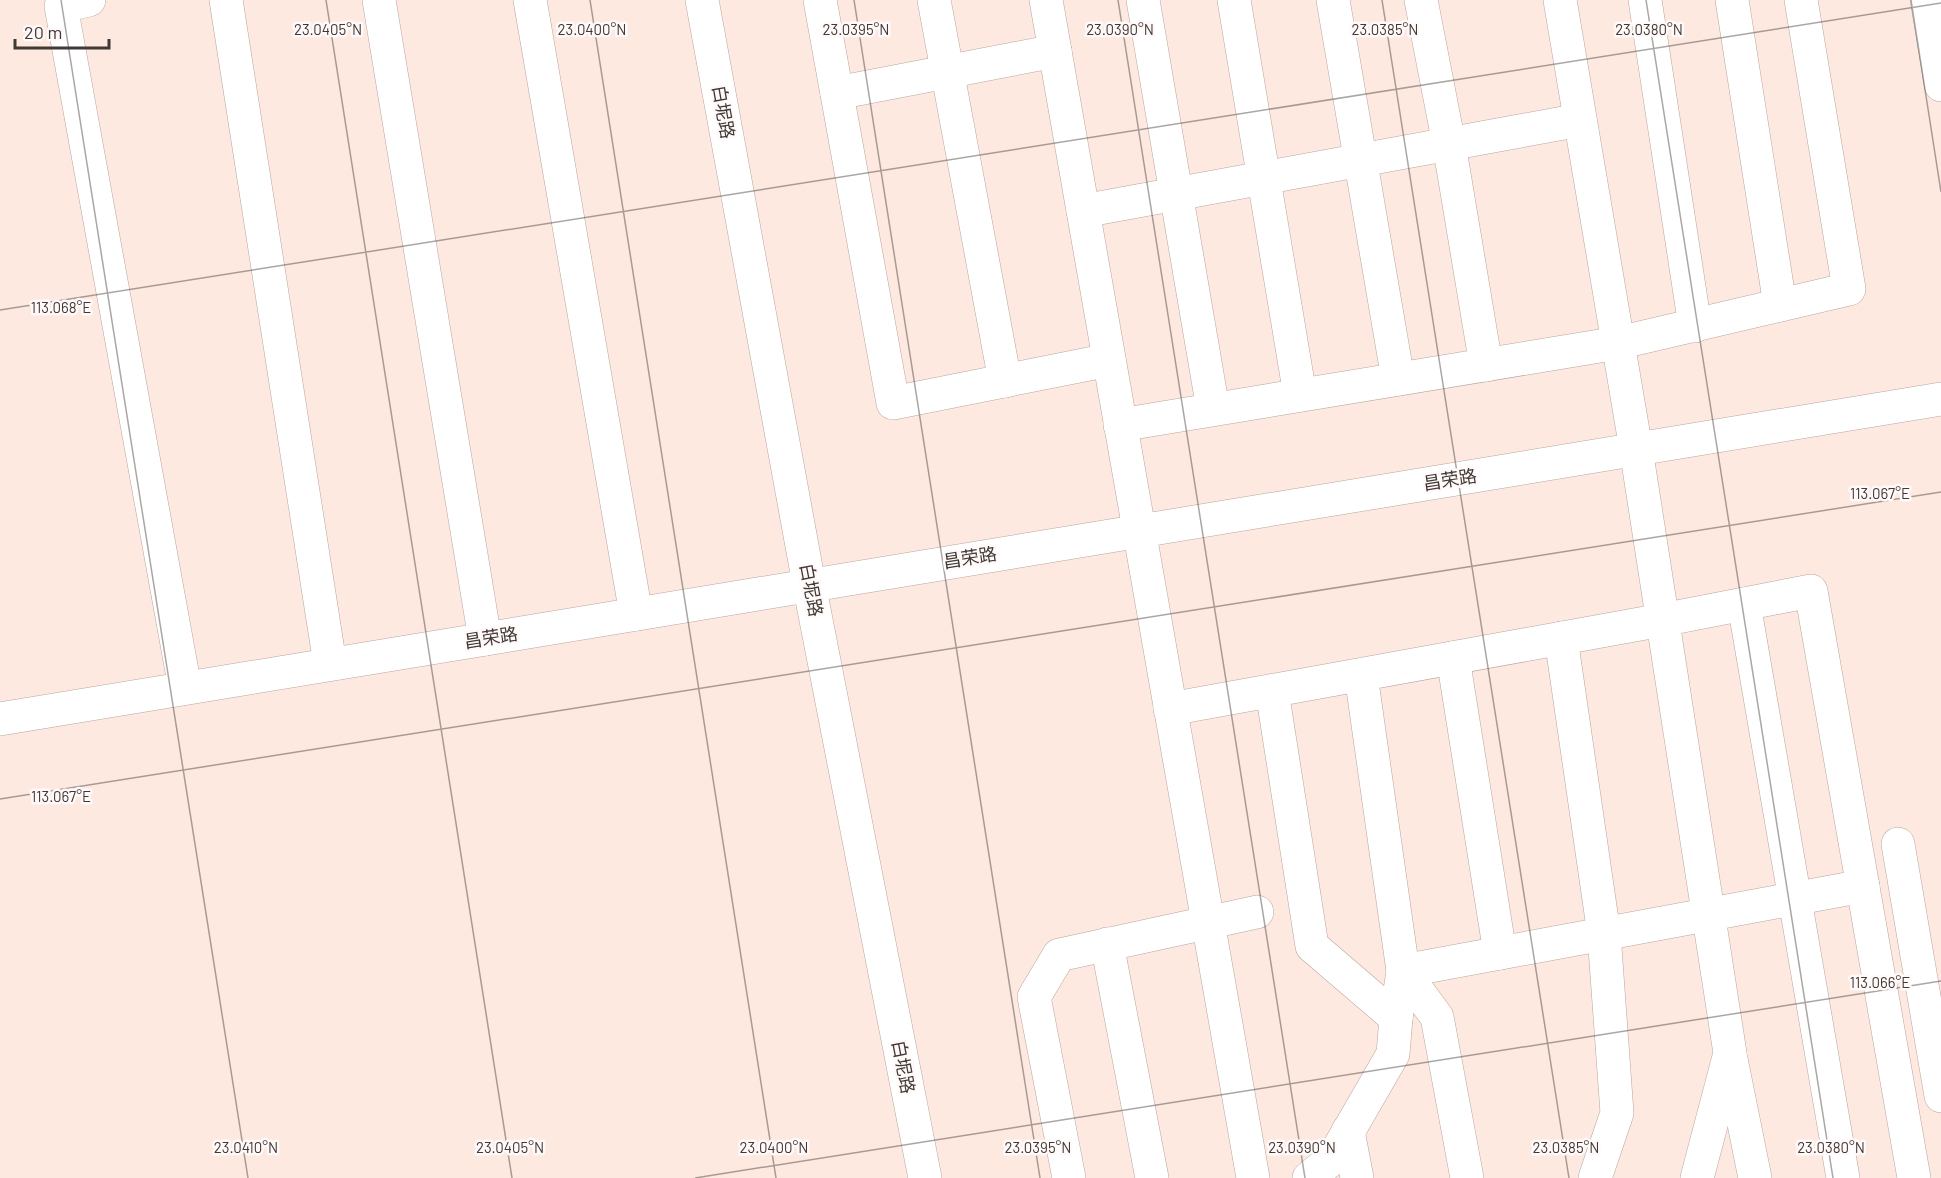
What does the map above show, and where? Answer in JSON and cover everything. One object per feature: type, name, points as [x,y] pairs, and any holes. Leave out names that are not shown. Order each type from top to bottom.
[{"type":"street","points":[[88,0],[61,6],[185,688]]},
{"type":"street","points":[[226,0],[330,664]]},
{"type":"street","points":[[379,0],[485,639]]},
{"type":"street","points":[[530,0],[636,614]]},
{"type":"street","name":"白坭路","points":[[702,0],[810,584],[925,1178]]},
{"type":"street","points":[[820,0],[893,403],[1108,360]]},
{"type":"street","points":[[934,0],[1005,381]]},
{"type":"street","points":[[1046,0],[1252,1178]]},
{"type":"street","points":[[1143,0],[1213,410]]},
{"type":"street","points":[[1234,0],[1300,395]]},
{"type":"street","points":[[1333,0],[1398,379]]},
{"type":"street","points":[[1421,0],[1449,144],[1486,365]]},
{"type":"street","points":[[1560,0],[1636,449],[1730,1053],[1755,1178]]},
{"type":"street","points":[[1645,0],[1695,326]]},
{"type":"street","points":[[1732,0],[1780,305]]},
{"type":"street","points":[[1120,425],[1618,343],[1849,289],[1801,0]]},
{"type":"street","points":[[1927,0],[1941,85]]},
{"type":"street","points":[[837,93],[1055,51]]},
{"type":"street","points":[[1083,212],[1580,120]]},
{"type":"street","name":"昌荣路","points":[[0,719],[1941,399]]},
{"type":"street","points":[[1170,709],[1811,591],[1914,1178]]},
{"type":"street","points":[[1744,604],[1843,1178]]},
{"type":"street","points":[[1561,638],[1604,934],[1617,1113],[1595,1178]]},
{"type":"street","points":[[1453,658],[1500,953]]},
{"type":"street","points":[[1309,1178],[1333,1158],[1393,1054],[1403,971],[1361,675]]},
{"type":"street","points":[[1272,691],[1312,946],[1396,1018]]},
{"type":"street","points":[[1898,844],[1941,1096]]},
{"type":"street","points":[[1403,971],[1863,886]]},
{"type":"street","points":[[1069,1178],[1034,997],[1059,955],[1257,912]]},
{"type":"street","points":[[1107,944],[1152,1178]]},
{"type":"street","points":[[1403,971],[1437,1017],[1467,1178]]},
{"type":"street","points":[[1697,1178],[1730,1053]]},
{"type":"street","points":[[1348,1131],[1357,1178]]}]
